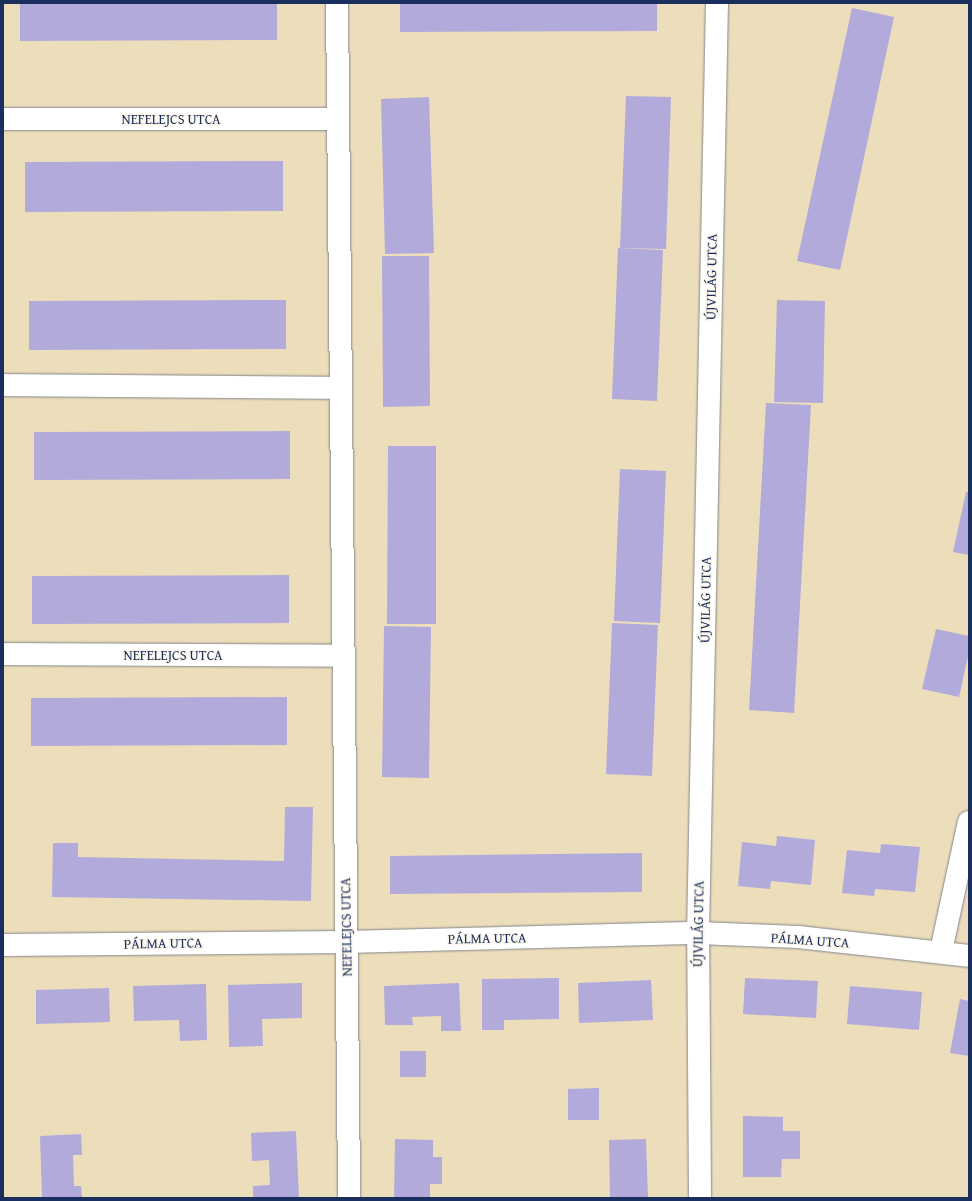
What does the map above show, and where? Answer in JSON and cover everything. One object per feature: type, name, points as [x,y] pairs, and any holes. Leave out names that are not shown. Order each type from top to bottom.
[{"type":"street","name":"NEFELEJCS UTCA","points":[[337,3],[349,1198]]},
{"type":"street","name":"ÚJVILÁG UTCA","points":[[700,1198],[698,933],[717,3]]},
{"type":"street","name":"NEFELEJCS UTCA","points":[[3,119],[338,119]]},
{"type":"street","points":[[3,385],[341,388]]},
{"type":"street","name":"NEFELEJCS UTCA","points":[[3,654],[344,656]]},
{"type":"street","points":[[940,951],[969,822]]},
{"type":"street","name":"PÁLMA UTCA","points":[[3,945],[346,942],[698,933],[798,937],[940,951],[969,956]]},
{"type":"building","points":[[20,3],[277,3],[277,40],[20,41]]},
{"type":"building","points":[[400,3],[657,3],[657,31],[400,32]]},
{"type":"building","points":[[852,8],[894,17],[840,270],[797,261]]},
{"type":"building","points":[[626,96],[671,97],[666,249],[620,248]]},
{"type":"building","points":[[429,97],[434,253],[385,254],[381,99]]},
{"type":"building","points":[[283,161],[283,211],[25,212],[25,162]]},
{"type":"building","points":[[618,248],[663,250],[657,401],[612,399]]},
{"type":"building","points":[[382,256],[429,256],[430,406],[383,407]]},
{"type":"building","points":[[286,300],[286,349],[29,350],[29,301]]},
{"type":"building","points":[[777,300],[825,301],[823,403],[774,402]]},
{"type":"building","points":[[766,403],[811,405],[794,713],[749,710]]},
{"type":"building","points":[[290,431],[290,479],[34,480],[34,432]]},
{"type":"building","points":[[388,446],[436,446],[436,624],[387,624]]},
{"type":"building","points":[[620,469],[666,471],[660,623],[614,621]]},
{"type":"building","points":[[966,492],[969,492],[969,555],[953,552]]},
{"type":"building","points":[[289,575],[289,623],[32,624],[32,576]]},
{"type":"building","points":[[612,623],[658,625],[652,776],[606,774]]},
{"type":"building","points":[[384,626],[431,627],[429,778],[382,777]]},
{"type":"building","points":[[936,629],[969,636],[969,652],[959,697],[922,689]]},
{"type":"building","points":[[287,697],[287,745],[31,746],[31,698]]},
{"type":"building","points":[[285,807],[313,807],[311,901],[52,897],[53,843],[78,843],[78,857],[284,861]]},
{"type":"building","points":[[777,836],[815,840],[811,885],[771,881],[770,889],[738,886],[742,842],[776,846]]},
{"type":"building","points":[[881,844],[920,847],[915,892],[875,889],[874,896],[842,893],[847,850],[880,853]]},
{"type":"building","points":[[642,853],[642,892],[390,894],[390,856]]},
{"type":"building","points":[[559,978],[559,1019],[504,1020],[504,1030],[482,1030],[482,979]]},
{"type":"building","points":[[745,978],[818,981],[816,1018],[743,1014]]},
{"type":"building","points":[[651,980],[653,1020],[579,1023],[578,983]]},
{"type":"building","points":[[302,983],[302,1018],[262,1019],[263,1046],[229,1047],[228,985]]},
{"type":"building","points":[[459,983],[461,1031],[441,1031],[441,1016],[412,1017],[413,1025],[385,1025],[384,986]]},
{"type":"building","points":[[206,984],[207,1040],[180,1041],[179,1020],[134,1021],[133,986]]},
{"type":"building","points":[[850,986],[922,992],[919,1030],[847,1024]]},
{"type":"building","points":[[109,988],[110,1022],[36,1024],[36,990]]},
{"type":"building","points":[[960,999],[969,1001],[969,1056],[950,1053]]},
{"type":"building","points":[[400,1051],[426,1051],[426,1077],[400,1077]]},
{"type":"building","points":[[599,1088],[599,1120],[568,1120],[568,1089]]},
{"type":"building","points":[[743,1116],[783,1117],[783,1131],[800,1131],[800,1159],[782,1159],[781,1177],[743,1177]]},
{"type":"building","points":[[296,1131],[299,1198],[253,1198],[253,1186],[270,1185],[269,1160],[252,1161],[251,1133]]},
{"type":"building","points":[[81,1134],[82,1155],[73,1155],[74,1186],[81,1186],[82,1198],[42,1198],[40,1136]]},
{"type":"building","points":[[395,1139],[433,1140],[433,1157],[442,1157],[442,1184],[430,1184],[430,1198],[394,1198]]},
{"type":"building","points":[[646,1139],[648,1198],[610,1198],[609,1140]]}]
